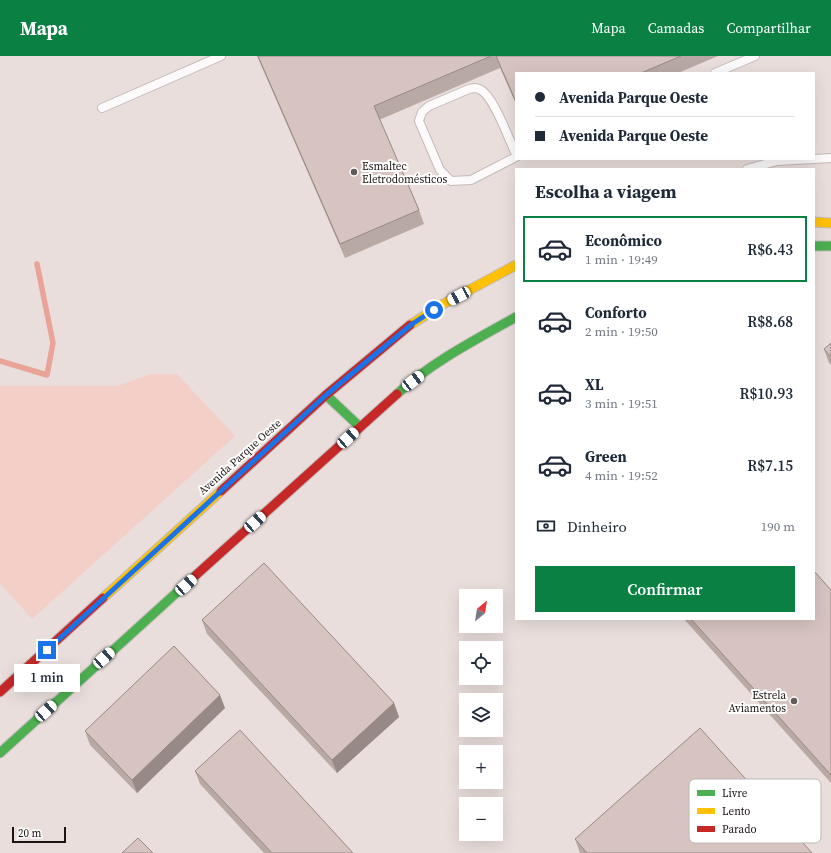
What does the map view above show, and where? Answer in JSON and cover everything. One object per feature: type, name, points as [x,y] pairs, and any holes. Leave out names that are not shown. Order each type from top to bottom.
[{"type":"street","points":[[815,222],[831,223]]},
{"type":"street","points":[[815,246],[831,246]]},
{"type":"street","name":"Avenida Parque Oeste","points":[[0,692],[326,395],[412,324],[445,303],[515,266]]},
{"type":"street","points":[[0,753],[402,389],[434,365],[465,345],[515,318]]},
{"type":"street","points":[[326,395],[360,427]]},
{"type":"lane","points":[[102,108],[221,56]]},
{"type":"lane","points":[[717,72],[755,56]]},
{"type":"lane","points":[[515,154],[493,104],[482,90],[469,88],[429,106],[422,112],[419,121],[440,170],[451,181],[471,180],[515,157]]},
{"type":"lane","points":[[815,159],[831,158]]},
{"type":"lane","points":[[751,168],[777,161],[795,160]]},
{"type":"shaded area","points":[[150,374],[177,374],[235,436],[32,619],[0,583],[0,386],[118,386]]},
{"type":"building","name":"Esmaltec Eletrodomésticos","points":[[258,56],[491,56],[374,106],[419,210],[340,244]]},
{"type":"building","points":[[496,56],[681,56],[643,72],[515,72],[515,100]]},
{"type":"building","points":[[831,343],[831,357],[824,349]]},
{"type":"building","points":[[264,563],[394,703],[332,760],[202,620]]},
{"type":"building","name":"Estrela Aviamentos","points":[[815,572],[831,590],[831,775],[692,620],[815,620]]},
{"type":"building","points":[[174,646],[220,695],[132,780],[85,731]]},
{"type":"building","points":[[700,728],[746,779],[689,779],[689,843],[803,843],[812,853],[587,853],[575,839]]},
{"type":"building","points":[[240,730],[353,853],[272,853],[195,771]]},
{"type":"building","points":[[138,838],[153,853],[122,853]]},
{"type":"waterway","points":[[0,361],[47,375],[53,343],[37,264]]},
{"type":"traffic: fast","points":[[815,246],[831,246]]},
{"type":"traffic: fast","points":[[397,394],[410,382],[439,362],[515,318]]},
{"type":"traffic: fast","points":[[326,395],[360,427]]},
{"type":"traffic: fast","points":[[0,753],[196,575]]},
{"type":"traffic: slow","points":[[815,222],[831,223]]},
{"type":"traffic: slow","points":[[410,325],[445,303],[515,266]]},
{"type":"traffic: slow","points":[[103,598],[221,491]]},
{"type":"traffic: jam","points":[[221,491],[326,395],[410,325]]},
{"type":"traffic: jam","points":[[196,575],[397,394]]},
{"type":"traffic: jam","points":[[0,692],[103,598]]},
{"type":"place","name":"Esmaltec Eletrodomésticos","points":[[354,172]]},
{"type":"place","name":"Estrela Aviamentos","points":[[794,701]]},
{"type":"route","points":[[47,650],[326,395],[412,324],[434,310]]}]
